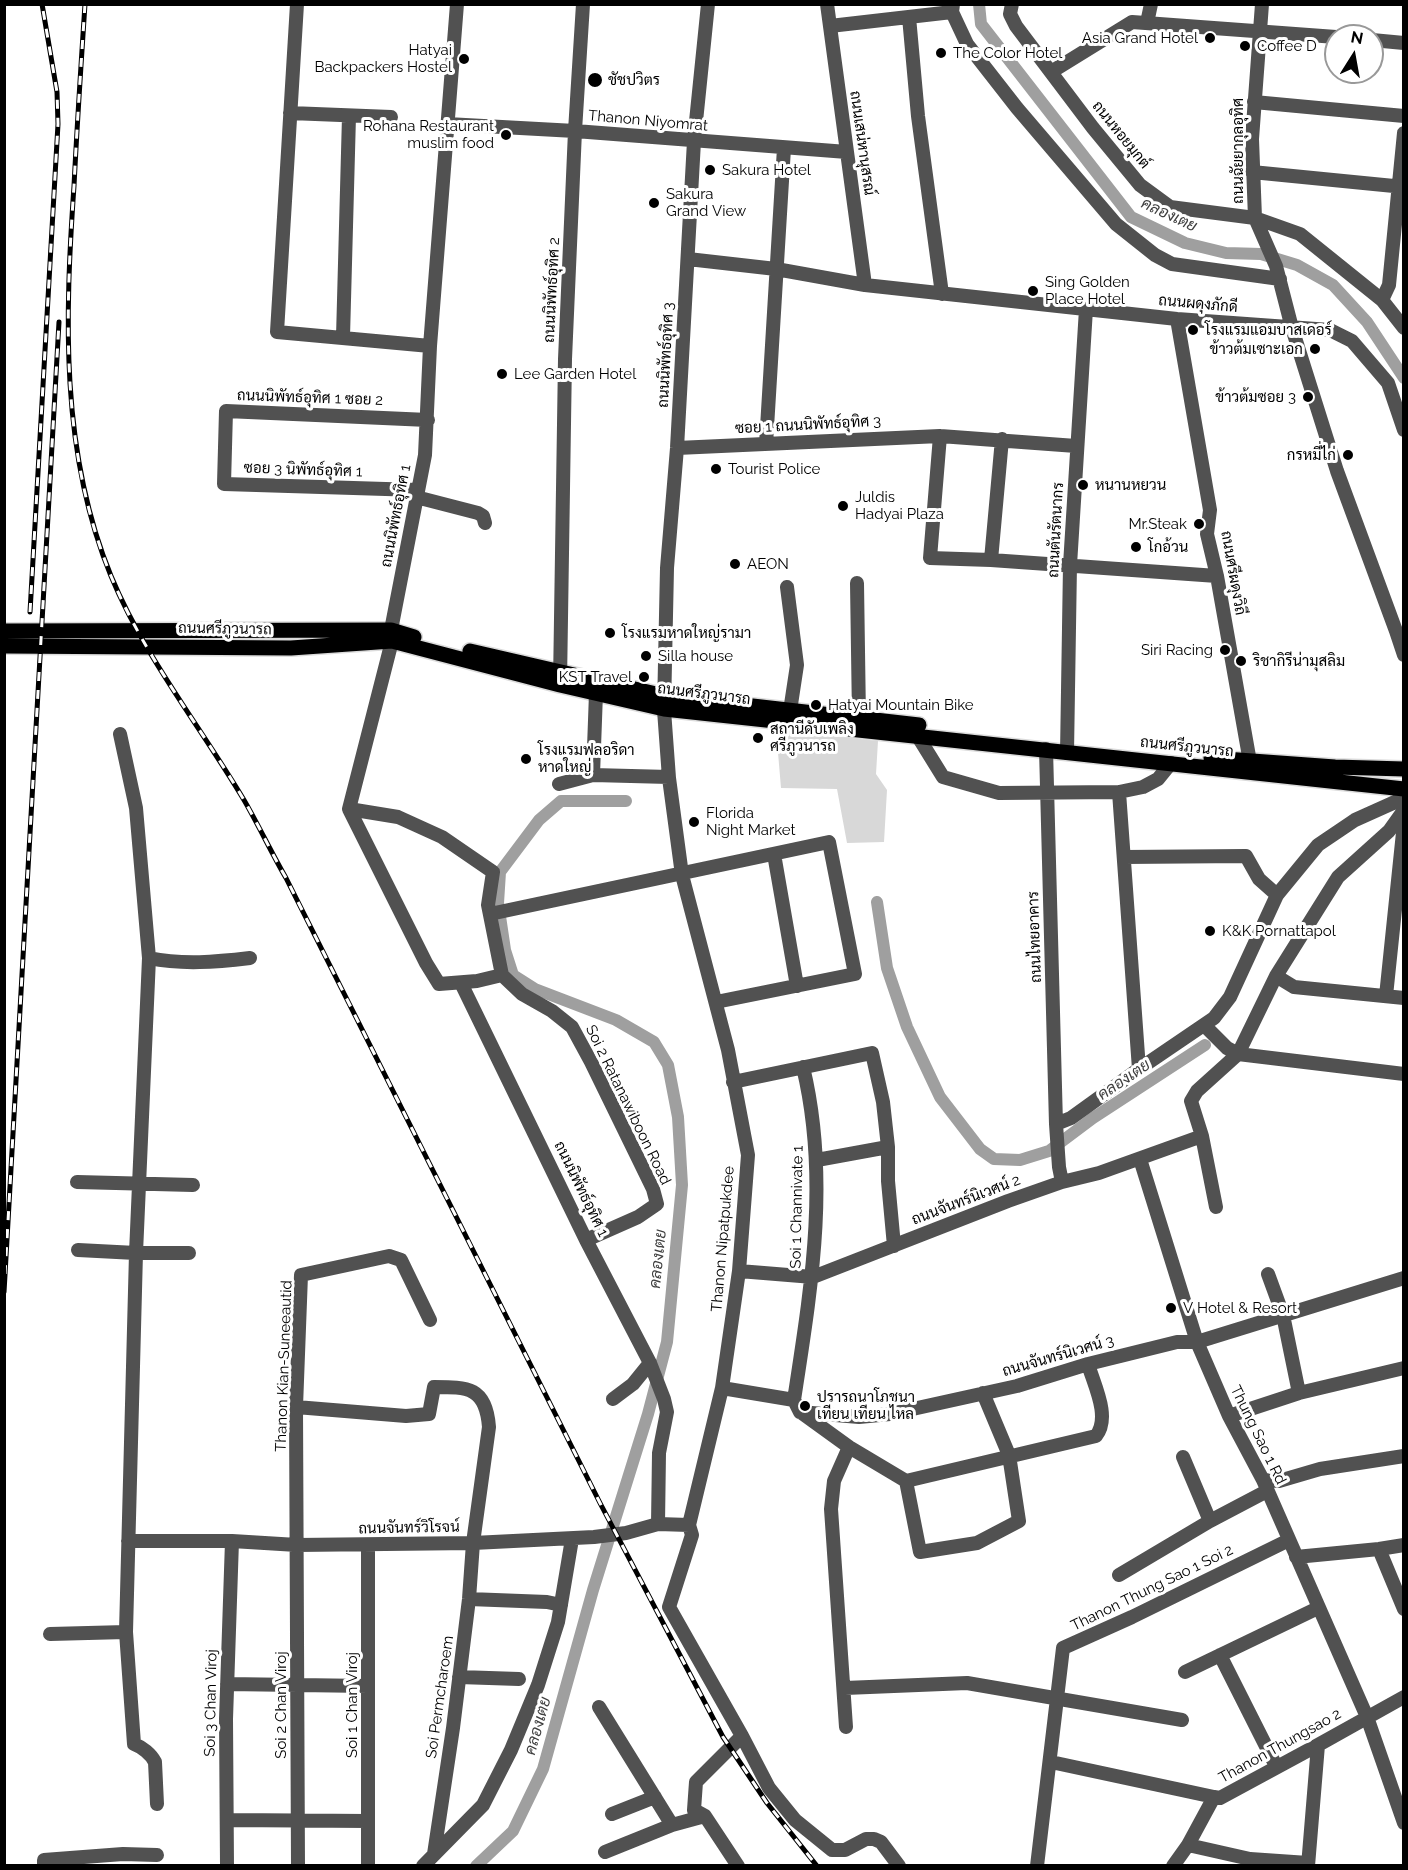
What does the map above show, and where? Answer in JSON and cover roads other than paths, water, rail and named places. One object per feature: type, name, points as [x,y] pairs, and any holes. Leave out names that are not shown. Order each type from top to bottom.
[{"type":"main road","name":"ถนนศรีภูวนารถ","points":[[4,631],[391,635],[560,679],[665,702],[859,718],[1171,763],[1251,767],[1404,769]]},
{"type":"main road","name":"ถนนศรีภูวนารถ","points":[[4,646],[291,648],[391,635]]},
{"type":"main road","name":"ถนนศรีภูวนารถ","points":[[560,679],[596,693],[917,735],[1251,767],[1403,792]]},
{"type":"street","points":[[297,4],[277,332],[430,346]]},
{"type":"street","name":"ถนนนิพัทธ์อุทิศ 1","points":[[349,809],[391,635],[425,455],[430,346],[457,4]]},
{"type":"street","name":"ถนนนิพัทธ์อุทิศ 2","points":[[560,679],[565,359],[583,4]]},
{"type":"street","name":"ถนนนิพัทธ์อุทิศ 3","points":[[665,702],[668,568],[694,141],[708,4]]},
{"type":"street","name":"ถนนเสน่หานุสรณ์","points":[[827,4],[865,285]]},
{"type":"street","name":"ถนนหอยมุกต์","points":[[1012,4],[1010,14],[1016,26],[1093,128],[1140,185],[1170,207],[1257,223],[1300,234],[1383,300],[1404,328]]},
{"type":"street","points":[[1147,23],[1151,4]]},
{"type":"street","name":"ถนนฉัยยากุลอุทิศ","points":[[1262,4],[1254,102],[1252,172],[1257,223],[1278,272],[1292,328]]},
{"type":"street","points":[[830,26],[909,17],[952,8],[967,44],[1017,108],[1116,224],[1155,255],[1172,264],[1278,272]]},
{"type":"street","points":[[909,17],[918,116],[942,294]]},
{"type":"street","points":[[1051,72],[1132,22],[1324,36]]},
{"type":"street","points":[[1384,41],[1404,43]]},
{"type":"street","points":[[1254,102],[1404,116]]},
{"type":"street","points":[[290,113],[391,117]]},
{"type":"street","points":[[344,337],[349,116]]},
{"type":"street","name":"Thanon Niyomrat","points":[[447,124],[575,131],[847,152]]},
{"type":"street","points":[[1383,300],[1389,285],[1401,187],[1404,134]]},
{"type":"street","points":[[766,444],[784,148]]},
{"type":"street","points":[[1252,172],[1401,187]]},
{"type":"street","name":"ถนนผดุงภักดี","points":[[688,259],[776,268],[865,285],[942,294],[1176,319],[1330,330],[1352,340],[1388,383],[1404,430]]},
{"type":"street","name":"ถนนตันรัตนากร","points":[[1068,748],[1070,565],[1086,309]]},
{"type":"street","name":"ถนนศรีผดุงวิถี","points":[[1176,319],[1210,510],[1207,534],[1217,576],[1251,767]]},
{"type":"street","points":[[1292,328],[1337,471],[1404,655]]},
{"type":"street","name":"ถนนนิพัทธ์อุทิศ 1 ซอย 2","points":[[225,447],[226,411],[428,420]]},
{"type":"street","points":[[940,436],[930,558],[991,560],[1217,576]]},
{"type":"street","name":"ซอย 1 ถนนนิพัทธ์อุทิศ 3","points":[[677,448],[940,436],[1076,446]]},
{"type":"street","points":[[991,560],[1002,439]]},
{"type":"street","name":"ซอย 3 นิพัทธ์อุทิศ 1","points":[[225,447],[224,484],[417,493]]},
{"type":"street","points":[[417,493],[478,513],[483,516],[485,523]]},
{"type":"street","points":[[857,583],[859,718]]},
{"type":"street","points":[[787,587],[797,665],[790,711]]},
{"type":"street","points":[[593,775],[596,693]]},
{"type":"street","name":"Thanon Nipatpukdee","points":[[665,702],[669,778],[682,875],[716,1002],[748,1155],[739,1271],[722,1388],[689,1525],[692,1535],[669,1607],[769,1788],[795,1820],[832,1850],[845,1850],[866,1839],[881,1842],[899,1866]]},
{"type":"street","points":[[120,734],[136,808],[149,958],[138,1182],[126,1632],[134,1744],[152,1756],[155,1762],[157,1804]]},
{"type":"street","points":[[917,735],[943,777],[999,793],[1119,792],[1143,787],[1158,779],[1171,763]]},
{"type":"street","name":"ถนนไทยอาคาร","points":[[1046,749],[1057,1128],[1062,1182]]},
{"type":"street","points":[[559,784],[593,775],[669,778]]},
{"type":"street","points":[[1119,792],[1139,1069]]},
{"type":"street","points":[[1057,1128],[1139,1069],[1208,1030],[1230,997],[1277,895],[1318,845],[1403,792]]},
{"type":"street","points":[[349,809],[398,817],[442,837],[493,873],[488,905],[502,975],[477,981],[439,984],[349,809]]},
{"type":"street","points":[[1216,1207],[1203,1136],[1191,1101],[1232,1051],[1338,878],[1389,831],[1404,810]]},
{"type":"street","points":[[1386,996],[1403,824]]},
{"type":"street","points":[[490,914],[829,842],[855,974],[716,1002]]},
{"type":"street","points":[[774,854],[797,986]]},
{"type":"street","points":[[1124,857],[1246,856],[1259,879],[1277,895]]},
{"type":"street","points":[[149,958],[163,961],[211,962],[250,958]]},
{"type":"street","name":"Soi 2 Ratanawiboon Road","points":[[502,975],[522,994],[552,1011],[572,1027],[653,1189],[657,1204],[638,1217],[586,1239]]},
{"type":"street","points":[[1276,976],[1294,987],[1404,998]]},
{"type":"street","name":"ถนนนิพัทธ์อุทิศ 1","points":[[461,983],[586,1239],[650,1363],[666,1405],[659,1453],[658,1524]]},
{"type":"street","points":[[1208,1030],[1232,1051],[1404,1074]]},
{"type":"street","points":[[733,1082],[872,1053],[883,1102],[894,1246]]},
{"type":"street","name":"Soi 1 Channivate 1","points":[[797,1406],[813,1277],[817,1160],[811,1102],[803,1067]]},
{"type":"street","name":"ถนนจันทร์นิเวศน์ 2","points":[[739,1271],[813,1277],[1008,1200],[1140,1159],[1203,1136]]},
{"type":"street","points":[[817,1160],[888,1147]]},
{"type":"street","name":"Thung Sao 1 Rd","points":[[1140,1159],[1197,1342],[1229,1416],[1265,1486],[1367,1717],[1404,1823]]},
{"type":"street","points":[[77,1182],[193,1185]]},
{"type":"street","points":[[78,1250],[189,1253]]},
{"type":"street","name":"Thanon Kian-Suneeautid","points":[[297,1545],[296,1407],[301,1275],[389,1256],[401,1260],[430,1320]]},
{"type":"street","points":[[1268,1274],[1283,1315],[1299,1393]]},
{"type":"street","name":"ถนนจันทร์นิเวศน์ 3","points":[[722,1388],[797,1406],[859,1417],[890,1414],[1017,1386],[1088,1364],[1177,1342],[1197,1342],[1404,1278]]},
{"type":"street","points":[[613,1398],[633,1384],[650,1363]]},
{"type":"street","points":[[797,1406],[849,1447],[906,1481],[1096,1436],[1101,1430],[1103,1417],[1088,1364]]},
{"type":"street","points":[[1229,1416],[1299,1393],[1404,1368]]},
{"type":"street","name":"Soi Permcharoem","points":[[296,1407],[406,1416],[429,1414],[434,1387],[466,1387],[479,1396],[488,1412],[489,1427],[473,1543],[469,1599],[434,1854]]},
{"type":"street","points":[[906,1481],[920,1552],[977,1543],[1019,1521],[1009,1455],[983,1393]]},
{"type":"street","points":[[846,1727],[832,1501],[834,1480],[849,1447]]},
{"type":"street","points":[[1119,1575],[1265,1486],[1320,1469],[1404,1456]]},
{"type":"street","points":[[1183,1457],[1210,1521]]},
{"type":"street","name":"ถนนจันทร์วิโรจน์","points":[[128,1541],[232,1541],[297,1545],[473,1543],[572,1539],[626,1533],[658,1524],[689,1525]]},
{"type":"street","points":[[423,1866],[483,1805],[511,1750],[538,1685],[558,1622],[572,1539]]},
{"type":"street","name":"Thanon Thung Sao 1 Soi 2","points":[[1037,1866],[1063,1648],[1289,1540]]},
{"type":"street","name":"Soi 3 Chan Viroj","points":[[227,1866],[227,1684],[232,1541]]},
{"type":"street","name":"Soi 2 Chan Viroj","points":[[297,1545],[298,1866]]},
{"type":"street","name":"Soi 1 Chan Viroj","points":[[368,1866],[369,1545]]},
{"type":"street","points":[[1296,1557],[1404,1545]]},
{"type":"street","points":[[1379,1549],[1404,1609]]},
{"type":"street","points":[[469,1599],[547,1602],[561,1605]]},
{"type":"street","points":[[1185,1672],[1318,1608]]},
{"type":"street","points":[[50,1634],[126,1632]]},
{"type":"street","points":[[1220,1654],[1276,1766]]},
{"type":"street","points":[[459,1677],[519,1679]]},
{"type":"street","points":[[845,1688],[967,1683],[1182,1720]]},
{"type":"street","points":[[227,1684],[368,1686]]},
{"type":"street","name":"Thanon Thungsao 2","points":[[1173,1866],[1188,1845],[1214,1797],[1220,1798],[1404,1697]]},
{"type":"street","points":[[599,1707],[672,1825]]},
{"type":"street","points":[[738,1866],[705,1816],[694,1810],[696,1782],[742,1736]]},
{"type":"street","points":[[1188,1845],[1250,1859],[1308,1864],[1318,1745]]},
{"type":"street","points":[[1051,1762],[1214,1797]]},
{"type":"street","points":[[612,1814],[655,1797]]},
{"type":"street","points":[[605,1852],[672,1825],[705,1816]]},
{"type":"street","points":[[227,1820],[368,1821]]},
{"type":"street","points":[[44,1866],[44,1860],[123,1860],[158,1856]]},
{"type":"waterway","name":"คลองเตย","points":[[979,4],[981,24],[1131,217],[1185,243],[1226,253],[1261,254],[1297,265],[1333,285],[1367,322],[1404,378]]},
{"type":"waterway","name":"คลองเตย","points":[[476,1866],[513,1831],[543,1769],[593,1590],[648,1414],[667,1342],[682,1185],[678,1117],[668,1065],[654,1042],[616,1020],[535,989],[513,975],[505,950],[498,903],[500,872],[539,820],[561,801],[626,801]]},
{"type":"waterway","name":"คลองเตย","points":[[877,902],[887,968],[907,1027],[940,1097],[980,1149],[994,1159],[1020,1160],[1049,1151],[1093,1118],[1205,1045]]},
{"type":"railway","points":[[30,612],[58,124],[57,92],[42,4]]},
{"type":"railway","points":[[85,4],[69,284],[70,383],[82,481],[94,529],[111,576],[124,606],[156,663],[244,800],[286,878],[600,1503],[723,1737],[767,1803],[817,1866]]},
{"type":"railway","points":[[4,1292],[59,322]]},
{"type":"place","name":"Asia Grand Hotel","points":[[1210,38]]},
{"type":"place","name":"Coffee D","points":[[1245,46]]},
{"type":"place","name":"The Color Hotel","points":[[941,53]]},
{"type":"place","name":"Hatyai Backpackers Hostel","points":[[464,59]]},
{"type":"place","name":"ชัชปวิตร","points":[[595,80]]},
{"type":"place","name":"Rohana Restaurant muslim food","points":[[506,135]]},
{"type":"place","name":"Sakura Hotel","points":[[710,170]]},
{"type":"place","name":"Sakura Grand View","points":[[654,203]]},
{"type":"place","name":"Sing Golden Place Hotel","points":[[1033,291]]},
{"type":"place","name":"โรงแรมแอมบาสเดอร์","points":[[1193,330]]},
{"type":"place","name":"ข้าวต้มเซาะเอก","points":[[1315,349]]},
{"type":"place","name":"Lee Garden Hotel","points":[[502,374]]},
{"type":"place","name":"ข้าวต้มซอย 3","points":[[1308,397]]},
{"type":"place","name":"กรหมี่ไก่","points":[[1348,455]]},
{"type":"place","name":"Tourist Police","points":[[716,469]]},
{"type":"place","name":"หนานหยวน","points":[[1083,485]]},
{"type":"place","name":"Juldis Hadyai Plaza","points":[[843,506]]},
{"type":"place","name":"Mr.Steak","points":[[1199,524]]},
{"type":"place","name":"โกอ้วน","points":[[1136,547]]},
{"type":"place","name":"AEON","points":[[735,564]]},
{"type":"place","name":"โรงแรมหาดใหญ่รามา","points":[[610,633]]},
{"type":"place","name":"Siri Racing","points":[[1225,650]]},
{"type":"place","name":"Silla house","points":[[646,656]]},
{"type":"place","name":"ริชากิรีน่ามุสลิม","points":[[1241,661]]},
{"type":"place","name":"KST Travel","points":[[644,677]]},
{"type":"place","name":"Hatyai Mountain Bike","points":[[816,705]]},
{"type":"place","name":"สถานีดับเพลิง ศรีภูวนารถ","points":[[758,738]]},
{"type":"place","name":"โรงแรมฟลอริดา หาดใหญ่","points":[[526,759]]},
{"type":"place","name":"Florida Night Market","points":[[694,822]]},
{"type":"place","name":"K&K Pornattapol","points":[[1210,931]]},
{"type":"place","name":"V Hotel & Resort","points":[[1171,1308]]},
{"type":"place","name":"ปรารถนาโภชนา เทียน เทียน ไหล","points":[[805,1406]]}]
